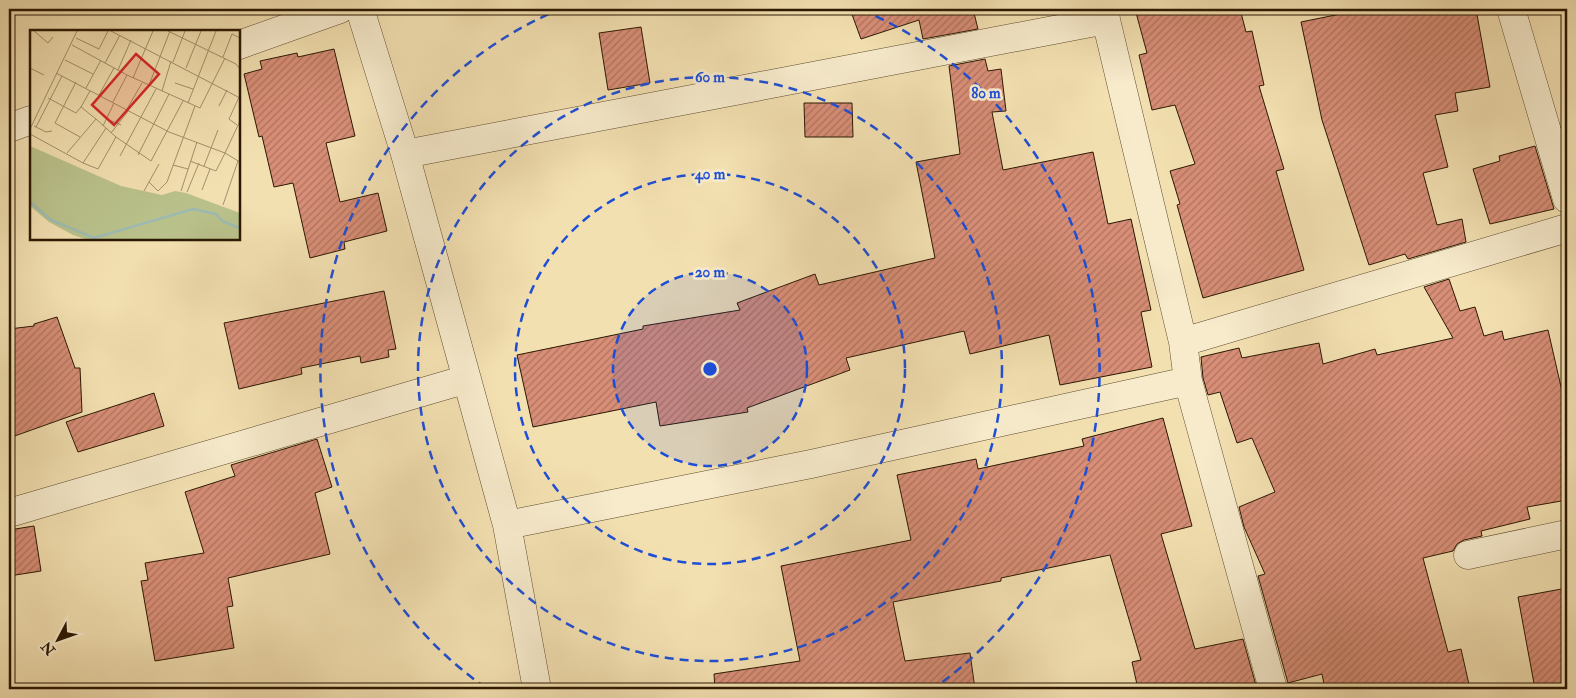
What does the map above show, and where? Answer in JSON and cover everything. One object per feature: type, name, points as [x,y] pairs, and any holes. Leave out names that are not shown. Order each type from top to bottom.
[{"type":"street","points":[[240,45],[340,9]]},
{"type":"street","points":[[360,9],[405,154],[507,525],[537,689]]},
{"type":"street","points":[[1511,9],[1567,200]]},
{"type":"street","points":[[405,154],[1106,14],[1183,342],[1188,381],[1273,689]]},
{"type":"street","points":[[9,128],[30,120]]},
{"type":"street","points":[[1183,342],[1567,228]]},
{"type":"street","points":[[9,513],[467,379]]},
{"type":"street","points":[[507,525],[811,464],[1188,381]]},
{"type":"street","points":[[1468,555],[1567,534]]},
{"type":"building","points":[[850,9],[973,9],[978,29],[923,39],[919,20],[861,39]]},
{"type":"building","points":[[1135,9],[1240,9],[1246,32],[1252,31],[1264,85],[1259,86],[1284,169],[1276,171],[1304,270],[1203,298],[1177,205],[1180,204],[1170,171],[1195,164],[1175,105],[1152,110],[1139,55],[1147,53]]},
{"type":"building","points":[[1365,9],[1476,9],[1490,87],[1455,93],[1458,111],[1435,115],[1448,167],[1423,173],[1437,225],[1462,219],[1466,242],[1408,259],[1405,254],[1369,265],[1322,120],[1301,22]]},
{"type":"building","points":[[641,27],[650,83],[608,90],[599,33]]},
{"type":"building","points":[[334,49],[355,136],[326,143],[340,202],[378,193],[387,231],[344,242],[345,249],[310,258],[293,183],[274,187],[262,136],[259,137],[244,74],[262,69],[260,61],[297,53],[298,57]]},
{"type":"building","points":[[985,59],[988,71],[1001,69],[1006,111],[992,112],[1003,170],[1093,152],[1108,224],[1131,219],[1151,310],[1141,312],[1152,367],[1060,385],[1049,335],[970,354],[964,331],[846,358],[850,370],[747,408],[748,412],[660,426],[656,402],[533,427],[517,355],[643,329],[643,326],[740,310],[737,303],[815,274],[819,285],[935,258],[916,162],[960,154],[949,66]]},
{"type":"building","points":[[804,103],[852,103],[853,137],[805,137]]},
{"type":"building","points":[[1535,146],[1554,209],[1490,224],[1473,169],[1500,161],[1499,156]]},
{"type":"building","points":[[1449,279],[1460,311],[1475,307],[1484,336],[1502,331],[1504,340],[1548,330],[1567,413],[1567,500],[1527,507],[1530,519],[1481,531],[1482,536],[1464,540],[1457,544],[1453,551],[1423,558],[1448,652],[1461,649],[1470,689],[1325,689],[1322,674],[1288,683],[1258,576],[1265,574],[1244,527],[1239,507],[1275,492],[1252,438],[1237,443],[1220,392],[1208,395],[1203,378],[1201,357],[1239,348],[1242,358],[1319,343],[1323,364],[1375,349],[1377,355],[1453,338],[1424,287]]},
{"type":"building","points":[[384,291],[396,349],[388,350],[389,357],[361,363],[360,356],[301,368],[302,374],[239,389],[224,323]]},
{"type":"building","points":[[57,317],[75,368],[80,368],[82,412],[9,438],[9,329],[34,326],[34,324]]},
{"type":"building","points":[[154,393],[164,426],[78,452],[66,422]]},
{"type":"building","points":[[1163,418],[1192,526],[1161,534],[1195,649],[1243,639],[1257,689],[1138,689],[1132,662],[1141,660],[1110,555],[1001,578],[1001,581],[893,602],[905,661],[970,653],[975,689],[715,689],[714,674],[800,661],[781,566],[911,540],[897,475],[976,459],[978,469],[1084,446],[1082,439]]},
{"type":"building","points":[[317,439],[332,487],[315,493],[330,554],[228,578],[233,606],[227,607],[234,648],[155,661],[141,581],[148,580],[145,563],[204,553],[185,492],[235,476],[231,465]]},
{"type":"building","points":[[34,526],[41,571],[9,576],[9,530]]},
{"type":"building","points":[[1567,588],[1567,689],[1535,689],[1518,597]]}]
